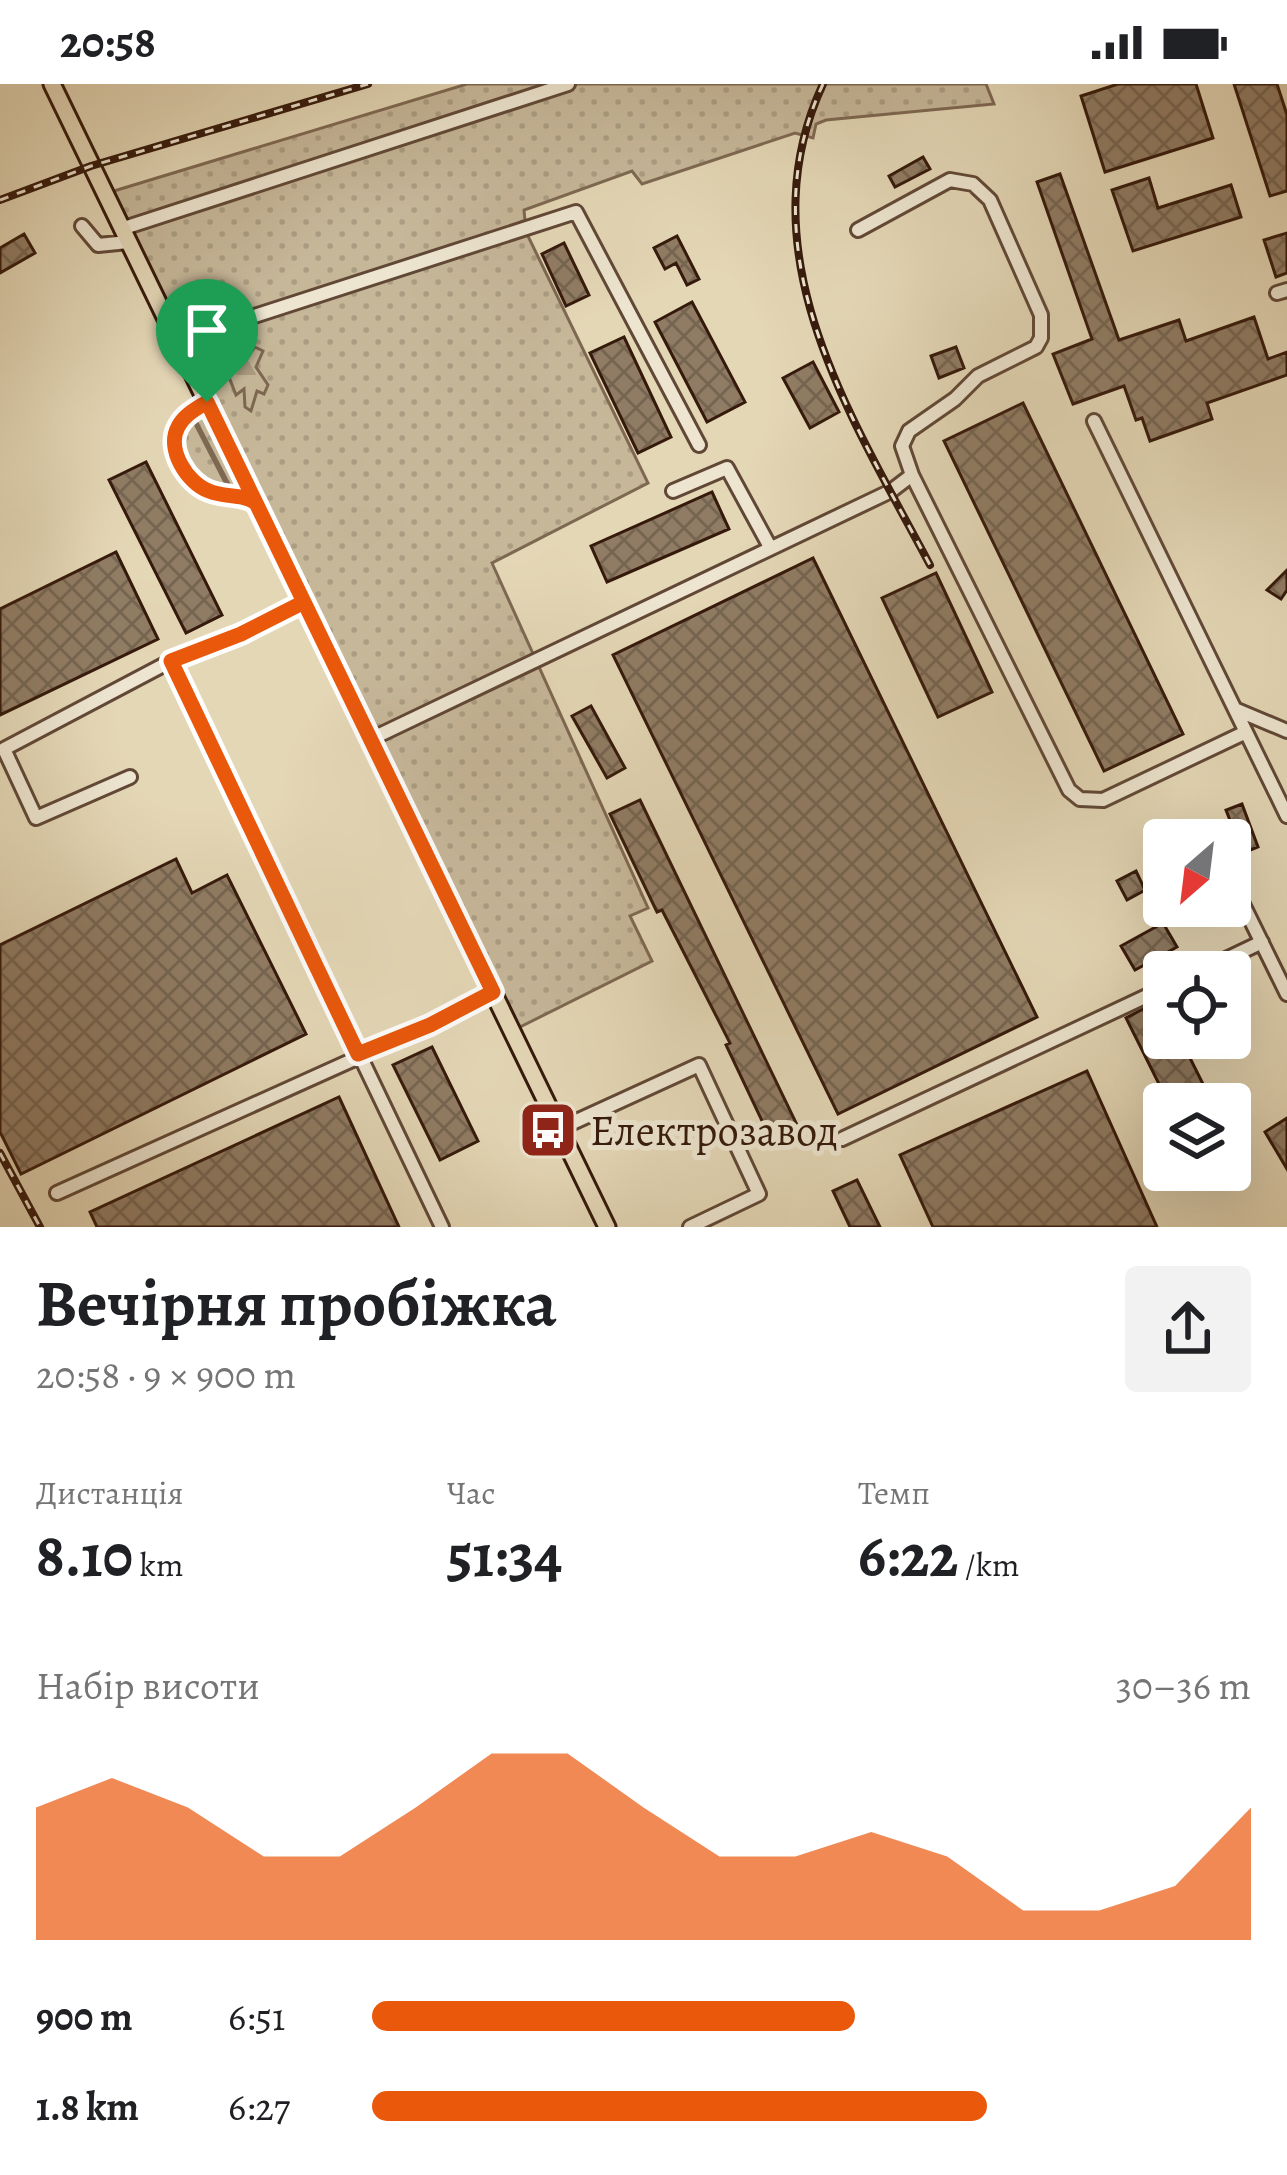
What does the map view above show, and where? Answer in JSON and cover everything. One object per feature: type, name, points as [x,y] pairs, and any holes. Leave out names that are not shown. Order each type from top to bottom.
[{"type":"main road","points":[[52,84],[607,1227]]},
{"type":"street","points":[[82,226],[98,245],[568,84]]},
{"type":"street","points":[[858,230],[950,180],[973,184],[990,200],[1041,315],[1036,347],[978,376],[955,399],[909,431],[902,446],[912,476],[1069,790],[1080,799],[1103,800],[1246,732]]},
{"type":"street","points":[[177,341],[577,212],[699,445]]},
{"type":"street","points":[[207,402],[182,420],[176,431],[179,461],[203,488],[256,503]]},
{"type":"street","points":[[1094,422],[1287,816]]},
{"type":"street","points":[[674,490],[727,468],[770,547]]},
{"type":"street","points":[[371,739],[891,491],[912,476]]},
{"type":"street","points":[[130,777],[36,818],[4,749],[171,661],[241,634],[304,602]]},
{"type":"street","points":[[171,661],[442,1227]]},
{"type":"street","points":[[1237,710],[1287,730]]},
{"type":"street","points":[[1251,920],[1287,994]]},
{"type":"street","points":[[1243,951],[1262,942]]},
{"type":"street","points":[[1270,960],[1287,951]]},
{"type":"street","points":[[57,1193],[493,992]]},
{"type":"street","points":[[842,1139],[1143,998]]},
{"type":"street","points":[[559,1129],[699,1065],[759,1194],[690,1227]]},
{"type":"green space","points":[[467,84],[986,84],[994,104],[826,120],[816,124],[813,138],[795,133],[642,184],[632,171],[524,210],[526,232],[648,483],[492,563],[648,908],[630,916],[652,961],[512,1031],[104,194]]},
{"type":"green space","points":[[255,347],[263,351],[256,367],[268,385],[264,394],[257,391],[251,411],[245,407],[244,389],[236,395],[228,358],[246,359]]},
{"type":"green space","points":[[200,414],[210,422],[240,488],[232,490],[194,417]]},
{"type":"green space","points":[[192,418],[229,490],[208,487],[183,456],[179,432]]},
{"type":"building","points":[[1118,84],[1196,84],[1213,138],[1105,172],[1081,96]]},
{"type":"building","points":[[1234,84],[1277,84],[1287,115],[1287,191],[1270,196]]},
{"type":"building","points":[[923,157],[930,169],[895,187],[889,176]]},
{"type":"building","points":[[1060,174],[1119,340],[1179,320],[1186,341],[1254,317],[1268,359],[1287,352],[1287,375],[1207,403],[1212,419],[1150,441],[1142,418],[1136,420],[1124,386],[1073,404],[1053,354],[1092,339],[1037,182]]},
{"type":"building","points":[[1149,178],[1158,208],[1231,185],[1241,217],[1133,251],[1112,190]]},
{"type":"building","points":[[1287,233],[1287,273],[1276,277],[1264,240]]},
{"type":"building","points":[[24,234],[35,253],[0,273],[0,248]]},
{"type":"building","points":[[677,236],[699,279],[687,285],[676,263],[665,269],[654,248]]},
{"type":"building","points":[[564,243],[589,295],[566,306],[542,254]]},
{"type":"building","points":[[692,302],[745,402],[707,422],[655,322]]},
{"type":"building","points":[[624,337],[671,437],[638,453],[590,353]]},
{"type":"building","points":[[956,347],[964,368],[939,378],[931,356]]},
{"type":"building","points":[[813,362],[839,412],[810,428],[783,378]]},
{"type":"building","points":[[1023,403],[1183,734],[1104,771],[944,441]]},
{"type":"building","points":[[146,462],[222,615],[186,633],[109,480]]},
{"type":"building","points":[[712,492],[729,529],[607,582],[591,546]]},
{"type":"building","points":[[116,552],[158,639],[0,715],[0,609]]},
{"type":"building","points":[[813,558],[1037,1017],[838,1114],[613,655]]},
{"type":"building","points":[[1287,570],[1287,590],[1281,599],[1267,590]]},
{"type":"building","points":[[936,573],[992,692],[938,717],[882,598]]},
{"type":"building","points":[[591,706],[625,768],[607,778],[572,716]]},
{"type":"building","points":[[640,800],[800,1131],[773,1144],[726,1045],[730,1043],[662,910],[657,912],[610,814]]},
{"type":"building","points":[[1242,804],[1248,819],[1230,819],[1226,810]]},
{"type":"building","points":[[176,859],[192,893],[227,875],[306,1034],[21,1174],[0,1132],[0,945]]},
{"type":"building","points":[[1136,871],[1143,891],[1127,900],[1117,881]]},
{"type":"building","points":[[1156,927],[1165,927],[1177,947],[1143,951],[1143,966],[1135,970],[1121,946]]},
{"type":"building","points":[[1143,1009],[1143,1052],[1126,1018]]},
{"type":"building","points":[[432,1047],[478,1141],[440,1160],[393,1065]]},
{"type":"building","points":[[1146,1059],[1190,1059],[1202,1083],[1158,1083]]},
{"type":"building","points":[[1087,1071],[1157,1227],[933,1227],[900,1155]]},
{"type":"building","points":[[339,1097],[399,1227],[97,1227],[90,1212]]},
{"type":"building","points":[[1287,1118],[1287,1169],[1265,1132]]},
{"type":"building","points":[[857,1180],[880,1227],[850,1227],[833,1191]]},
{"type":"railway","points":[[0,200],[91,166],[368,84]]},
{"type":"railway","points":[[823,84],[802,147],[795,210],[802,272],[841,393],[930,565]]},
{"type":"railway","points":[[0,1153],[40,1227]]},
{"type":"place","name":"Електрозавод","points":[[548,1130]]},
{"type":"route","points":[[207,402],[182,420],[176,431],[173,438],[179,461],[203,488],[248,498],[256,503],[371,739],[493,992],[430,1025],[358,1054],[171,661],[241,634],[304,602],[207,402]]}]
